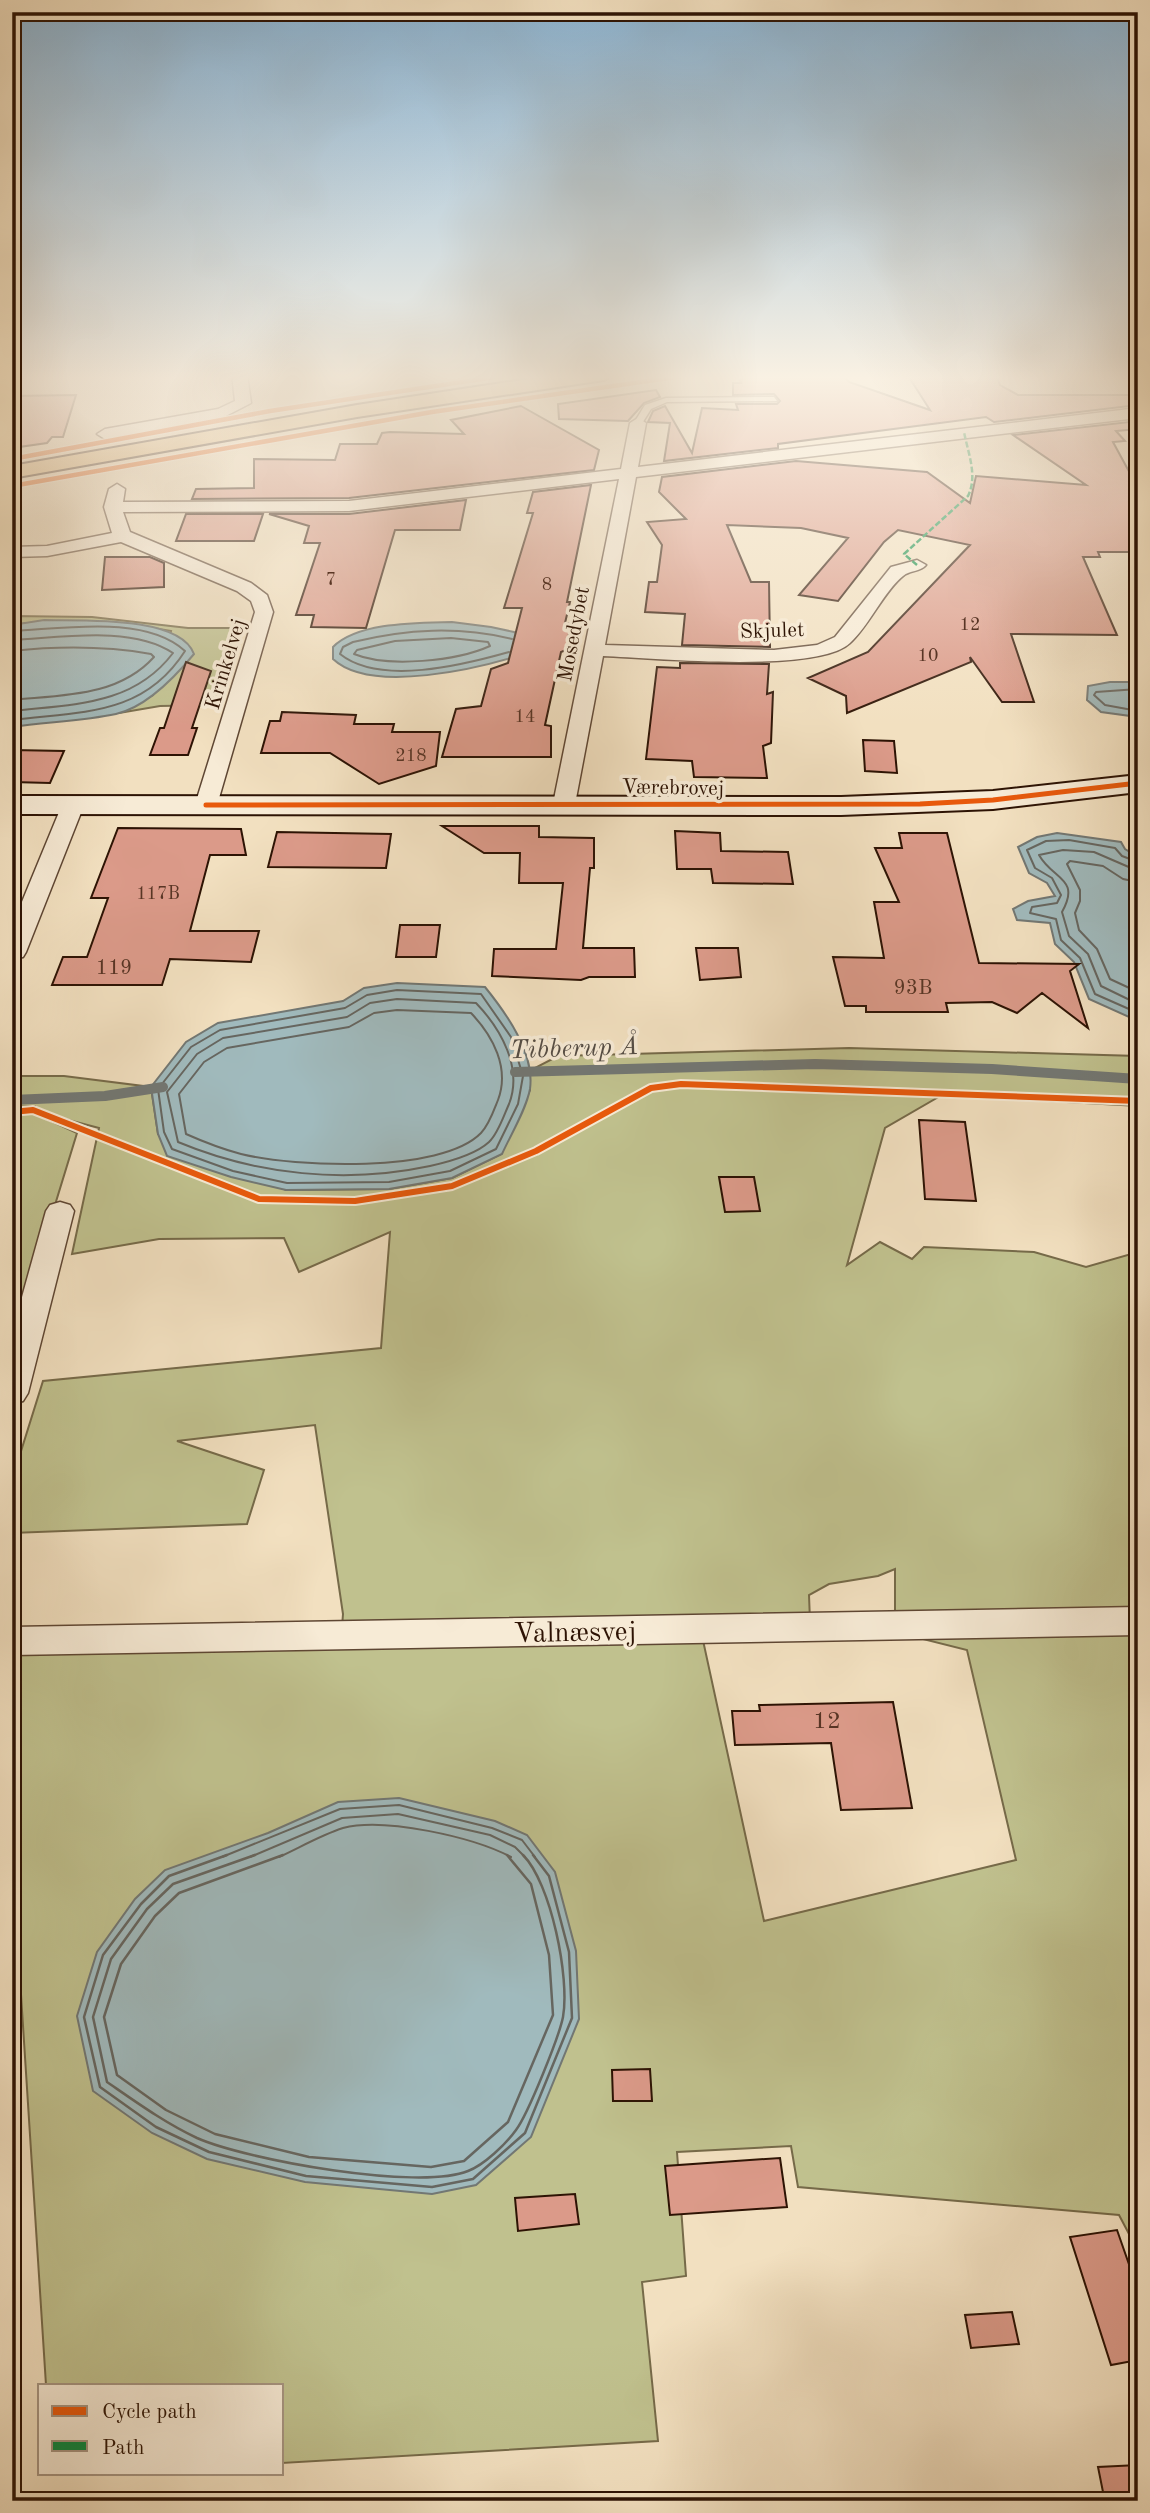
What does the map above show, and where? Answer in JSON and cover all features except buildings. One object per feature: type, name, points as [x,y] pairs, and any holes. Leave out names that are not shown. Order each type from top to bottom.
[{"type":"street","points":[[12,552],[47,551],[123,536],[116,526],[115,498],[349,506],[474,491]]},
{"type":"street","name":"Mosedybet","points":[[564,804],[624,491]]},
{"type":"street","name":"Krinkelvej","points":[[123,536],[244,587],[260,599],[264,612],[206,805]]},
{"type":"street","name":"Skjulet","points":[[593,650],[774,656],[821,650],[842,641],[897,571],[917,565]]},
{"type":"street","name":"Værebrovej","points":[[12,806],[920,804],[993,800],[1138,783]]},
{"type":"street","points":[[15,952],[73,805]]},
{"type":"street","points":[[12,1393],[60,1211]]},
{"type":"street","name":"Valnæsvej","points":[[12,1641],[1138,1621]]},
{"type":"green space","points":[[12,616],[92,617],[188,628],[240,628],[218,705],[160,706],[119,713],[153,695],[171,631],[92,621],[12,625]]},
{"type":"green space","points":[[849,1048],[1138,1056],[1138,1106],[942,1095],[885,1128],[847,1265],[880,1242],[912,1259],[924,1247],[1034,1252],[1086,1267],[1138,1252],[1138,2251],[1119,2215],[798,2187],[791,2146],[677,2152],[686,2276],[642,2282],[658,2441],[284,2463],[284,2384],[46,2384],[12,1854],[12,1661],[22,1652],[341,1640],[343,1614],[315,1425],[177,1441],[264,1470],[247,1524],[12,1533],[12,1480],[43,1381],[381,1348],[390,1232],[299,1272],[284,1238],[159,1239],[72,1254],[99,1128],[38,1112],[35,1106],[12,1107],[12,1076],[64,1076],[151,1087],[158,1134],[286,1190],[389,1189],[452,1178],[501,1154],[530,1090],[529,1071],[558,1056]],"holes":[[[895,1569],[895,1632],[967,1650],[1016,1860],[764,1921],[699,1622],[810,1621],[809,1595],[829,1584],[878,1576]]]},
{"type":"green space","points":[[29,1111],[77,1133],[28,1293],[12,1332],[12,1112]]},
{"type":"water","points":[[44,620],[104,621],[150,626],[170,632],[185,641],[194,654],[160,690],[127,710],[91,718],[12,727],[12,625]]},
{"type":"water","points":[[452,622],[514,632],[530,640],[527,653],[455,671],[399,677],[350,670],[333,659],[333,647],[344,639],[372,628]]},
{"type":"water","points":[[1110,682],[1138,682],[1138,717],[1101,712],[1087,700],[1088,686]]},
{"type":"water","points":[[1057,833],[1121,842],[1125,849],[1138,857],[1138,1021],[1089,999],[1074,962],[1055,944],[1050,923],[1017,920],[1013,909],[1028,901],[1055,896],[1047,883],[1029,873],[1018,847],[1037,837]]},
{"type":"water","points":[[397,983],[485,987],[510,1021],[528,1062],[530,1089],[522,1114],[502,1154],[452,1178],[389,1189],[286,1190],[231,1177],[167,1156],[158,1134],[151,1087],[186,1042],[218,1023],[343,1001],[364,988]]},
{"type":"water","points":[[399,1798],[495,1821],[527,1835],[555,1872],[576,1951],[579,2019],[531,2137],[476,2185],[432,2194],[305,2182],[207,2159],[152,2133],[93,2091],[77,2016],[97,1952],[135,1899],[165,1870],[268,1833],[338,1802]]},
{"type":"waterway","name":"Tibberup Å","points":[[515,1072],[815,1064],[992,1069],[1138,1079]]},
{"type":"waterway","name":"Tibberup Å","points":[[12,1100],[105,1096],[163,1087]]},
{"type":"marked path","points":[[917,565],[904,554],[970,491]]},
{"type":"cycle path","points":[[206,805],[920,804],[993,800],[1138,783]]},
{"type":"cycle path","points":[[12,1112],[33,1110],[259,1199],[355,1201],[452,1186],[536,1151],[651,1088],[681,1084],[1138,1101]]}]
